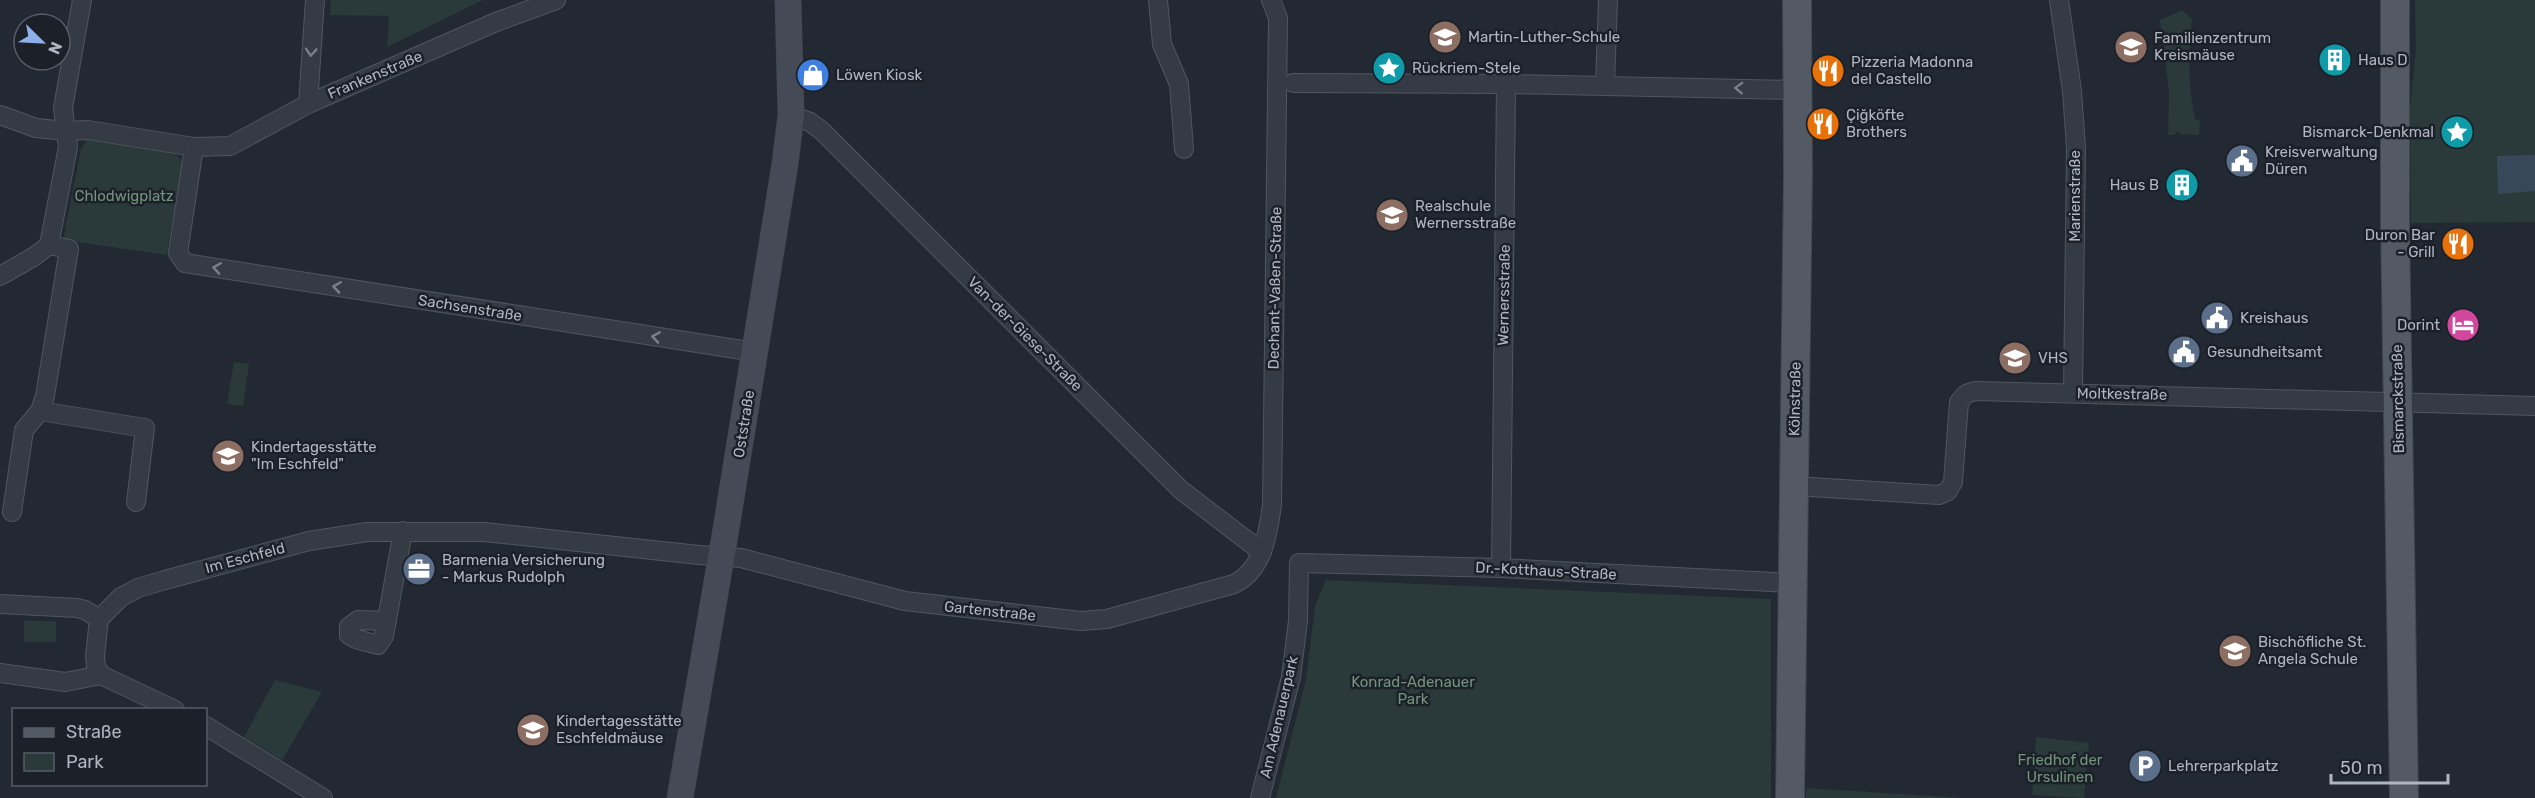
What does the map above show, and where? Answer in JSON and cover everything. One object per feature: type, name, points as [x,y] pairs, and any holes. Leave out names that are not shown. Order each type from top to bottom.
[{"type":"main road","name":"Kölnstraße","points":[[1790,798],[1797,0]]},
{"type":"main road","name":"Bismarckstraße","points":[[2395,0],[2394,165],[2404,798]]},
{"type":"street","points":[[0,276],[35,256],[49,245],[68,147],[63,108],[82,0]]},
{"type":"street","points":[[308,104],[315,0]]},
{"type":"street","name":"Frankenstraße","points":[[194,147],[230,146],[308,104],[496,22],[556,0]]},
{"type":"street","name":"Oststraße","points":[[680,798],[722,556],[791,114],[788,0]]},
{"type":"street","points":[[1158,0],[1162,44],[1179,84],[1184,149]]},
{"type":"street","points":[[1605,84],[1608,0]]},
{"type":"street","name":"Marienstraße","points":[[2059,0],[2072,91],[2076,148],[2073,393]]},
{"type":"street","name":"Dechant-Vaßen-Straße","points":[[1258,560],[1272,505],[1278,50],[1278,18],[1272,2]]},
{"type":"street","points":[[1293,83],[1605,84],[1798,90]]},
{"type":"street","name":"Wernersstraße","points":[[1501,568],[1506,84]]},
{"type":"street","name":"Van-der-Giese-Straße","points":[[791,114],[810,122],[822,131],[1181,490],[1258,560]]},
{"type":"street","points":[[0,115],[36,128],[66,131],[88,130],[194,147]]},
{"type":"street","name":"Sachsenstraße","points":[[194,147],[178,253],[185,263],[755,352]]},
{"type":"street","points":[[12,512],[24,430],[40,411],[69,249],[49,245]]},
{"type":"street","name":"Moltkestraße","points":[[1794,486],[1939,495],[1948,491],[1953,482],[1959,402],[1966,394],[1976,391],[2535,406]]},
{"type":"street","points":[[40,411],[145,428],[136,502]]},
{"type":"street","points":[[387,621],[403,531]]},
{"type":"street","name":"Im Eschfeld","points":[[99,619],[122,597],[138,588],[309,541],[367,532],[484,532],[722,556]]},
{"type":"street","name":"Gartenstraße","points":[[722,556],[741,558],[905,601],[1094,621],[1234,584],[1245,579],[1258,560]]},
{"type":"street","name":"Dr.-Kotthaus-Straße","points":[[1299,563],[1501,568],[1792,583]]},
{"type":"street","name":"Am Adenauerpark","points":[[1260,798],[1291,677],[1298,621],[1299,563]]},
{"type":"street","points":[[0,604],[76,608],[85,610],[99,619],[95,656],[101,675]]},
{"type":"street","points":[[0,672],[64,682],[101,675],[171,708]]},
{"type":"street","points":[[207,727],[323,798]]},
{"type":"green space","points":[[331,0],[483,0],[387,47],[389,16],[330,15]]},
{"type":"green space","points":[[2415,0],[2535,0],[2535,222],[2411,223],[2410,108],[2416,49]]},
{"type":"green space","points":[[2182,10],[2192,19],[2190,81],[2195,120],[2200,120],[2199,135],[2181,134],[2178,131],[2174,135],[2168,135],[2169,91],[2160,20]]},
{"type":"green space","name":"Chlodwigplatz","points":[[88,139],[174,153],[182,161],[167,255],[63,240],[81,149]]},
{"type":"green space","points":[[234,362],[249,364],[243,406],[227,404]]},
{"type":"green space","name":"Konrad-Adenauer Park","points":[[1326,580],[1771,599],[1771,798],[1276,798],[1306,680],[1315,606]]},
{"type":"green space","points":[[24,621],[56,621],[56,642],[24,642]]},
{"type":"green space","points":[[275,680],[322,692],[282,760],[244,737]]},
{"type":"green space","name":"Friedhof der Ursulinen","points":[[2036,737],[2089,743],[2084,798],[2032,795]]},
{"type":"green space","points":[[1806,788],[1964,798],[1806,798]]},
{"type":"water","points":[[2535,155],[2535,191],[2498,194],[2497,156]]},
{"type":"place","name":"Martin-Luther-Schule","points":[[1445,37]]},
{"type":"place","name":"Familienzentrum Kreismäuse","points":[[2131,47]]},
{"type":"place","name":"Haus D","points":[[2335,60]]},
{"type":"place","name":"Rückriem-Stele","points":[[1389,68]]},
{"type":"place","name":"Pizzeria Madonna del Castello","points":[[1828,71]]},
{"type":"place","name":"Löwen Kiosk","points":[[813,75]]},
{"type":"place","name":"Çiğköfte Brothers","points":[[1823,124]]},
{"type":"place","name":"Bismarck-Denkmal","points":[[2457,132]]},
{"type":"place","name":"Kreisverwaltung Düren","points":[[2242,161]]},
{"type":"place","name":"Haus B","points":[[2182,185]]},
{"type":"place","name":"Realschule Wernersstraße","points":[[1392,215]]},
{"type":"place","name":"Duron Bar - Grill","points":[[2458,244]]},
{"type":"place","name":"Kreishaus","points":[[2217,318]]},
{"type":"place","name":"Dorint","points":[[2463,325]]},
{"type":"place","name":"Gesundheitsamt","points":[[2184,352]]},
{"type":"place","name":"VHS","points":[[2015,358]]},
{"type":"place","name":"Kindertagesstätte \"Im Eschfeld\"","points":[[228,456]]},
{"type":"place","name":"Barmenia Versicherung - Markus Rudolph","points":[[419,569]]},
{"type":"place","name":"Bischöfliche St. Angela Schule","points":[[2235,651]]},
{"type":"place","name":"Kindertagesstätte Eschfeldmäuse","points":[[533,730]]},
{"type":"place","name":"Lehrerparkplatz","points":[[2145,766]]}]
